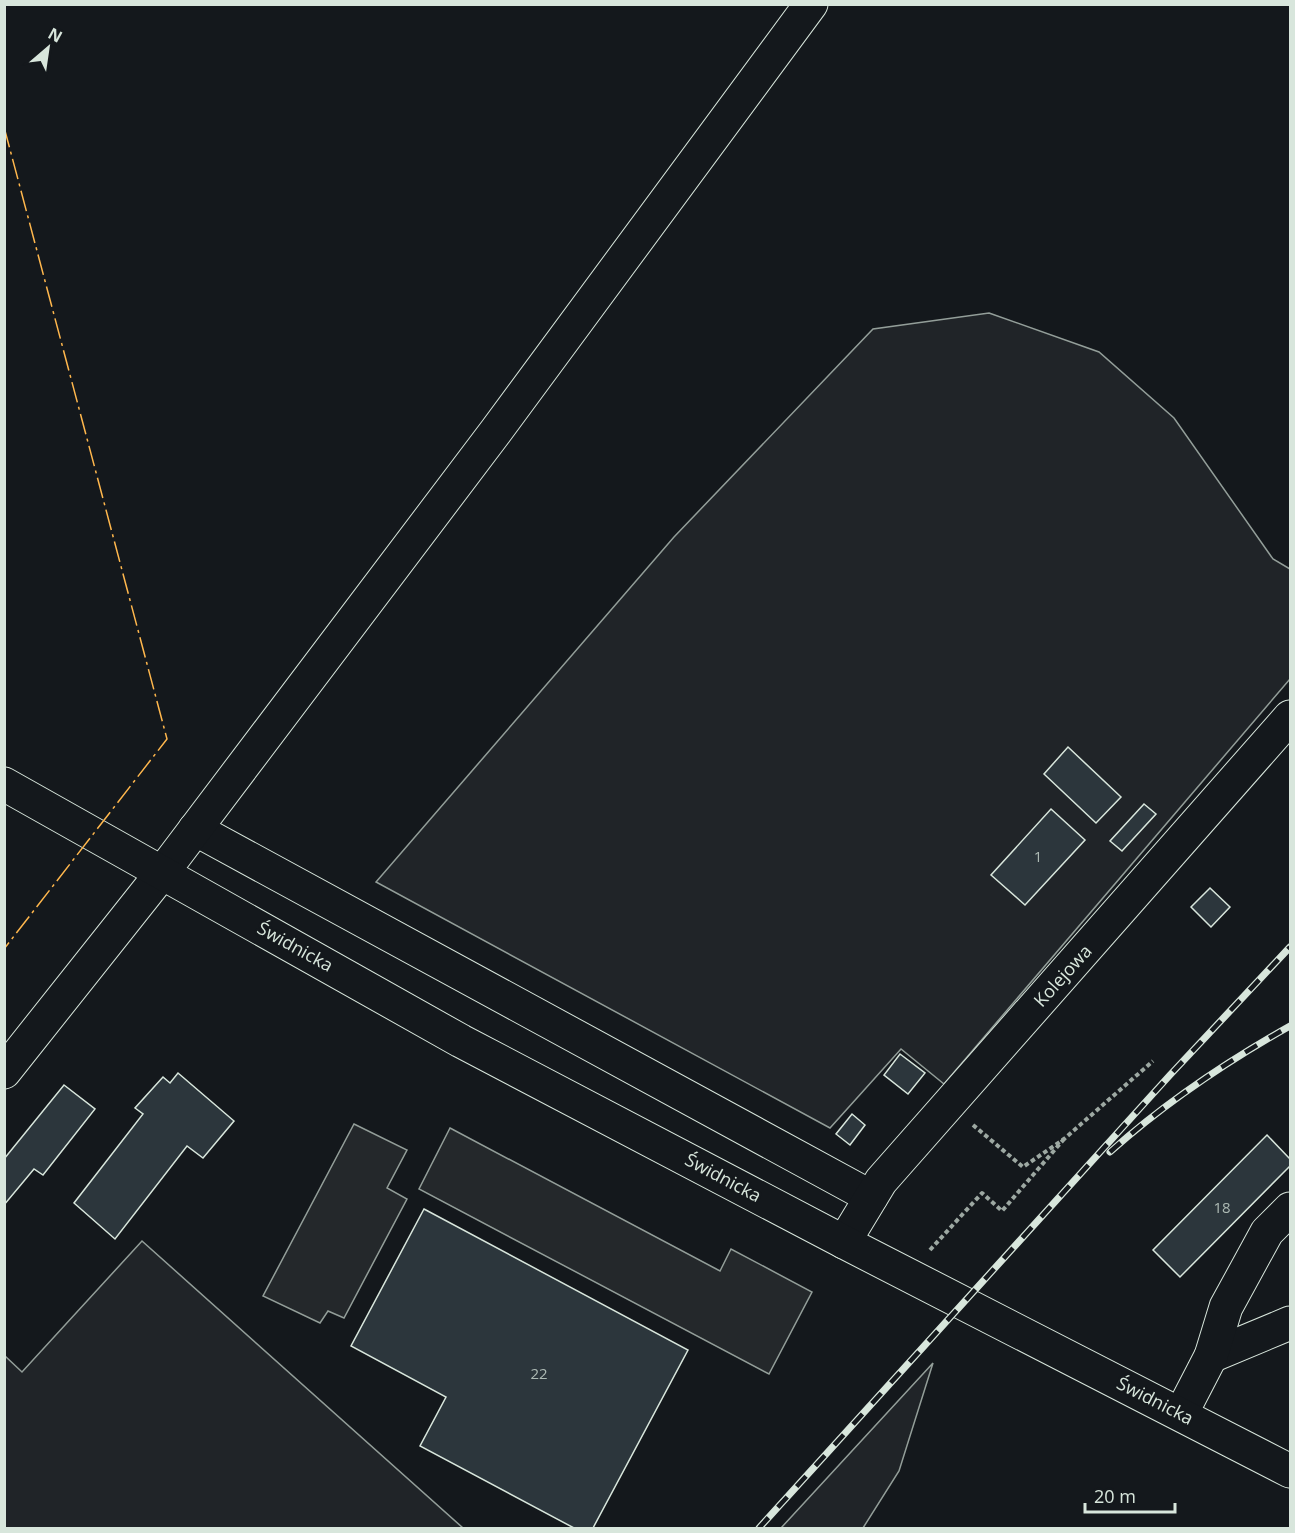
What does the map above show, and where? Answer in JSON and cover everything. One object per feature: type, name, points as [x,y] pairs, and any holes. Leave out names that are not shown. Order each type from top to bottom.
[{"type":"main road","points":[[4,1071],[162,873],[496,430],[811,4]]},
{"type":"main road","name":"Kolejowa","points":[[844,1242],[881,1181],[1290,717]]},
{"type":"main road","name":"Świdnicka","points":[[4,784],[461,1041],[844,1242],[1290,1471]]},
{"type":"main road","points":[[195,829],[871,1197]]},
{"type":"main road","points":[[1181,1414],[1211,1356],[1226,1307],[1267,1232],[1290,1209]]},
{"type":"main road","points":[[1211,1356],[1290,1323]]},
{"type":"path","points":[[949,1104],[1023,1167],[1064,1139],[1153,1061]]},
{"type":"path","points":[[926,1254],[982,1193],[1002,1211],[1064,1139]]},
{"type":"shaded area","points":[[989,313],[1099,352],[1174,418],[1273,559],[1290,569],[1290,679],[944,1084],[901,1049],[830,1128],[376,882],[674,537],[873,329]]},
{"type":"shaded area","points":[[354,1124],[407,1150],[387,1188],[407,1199],[344,1318],[328,1311],[320,1323],[263,1296]]},
{"type":"shaded area","points":[[450,1128],[720,1271],[731,1249],[812,1292],[769,1374],[419,1189]]},
{"type":"shaded area","points":[[142,1241],[463,1528],[5,1528],[5,1356],[22,1372]]},
{"type":"shaded area","points":[[933,1363],[899,1471],[863,1528],[781,1528]]},
{"type":"building","points":[[1068,747],[1121,797],[1096,823],[1044,774]]},
{"type":"building","points":[[1144,804],[1156,814],[1122,851],[1110,841]]},
{"type":"building","points":[[1051,809],[1085,840],[1025,905],[991,875]]},
{"type":"building","points":[[1210,888],[1230,907],[1211,927],[1191,907]]},
{"type":"building","points":[[900,1054],[925,1073],[908,1094],[884,1075]]},
{"type":"building","points":[[178,1073],[234,1121],[203,1158],[187,1146],[115,1239],[74,1203],[143,1114],[135,1108],[163,1077],[170,1083]]},
{"type":"building","points":[[64,1085],[95,1109],[43,1175],[34,1169],[4,1205],[4,1159]]},
{"type":"building","points":[[852,1114],[865,1125],[850,1145],[836,1134]]},
{"type":"building","points":[[1267,1135],[1290,1159],[1290,1166],[1180,1277],[1153,1250]]},
{"type":"building","points":[[424,1209],[688,1350],[593,1528],[574,1528],[420,1446],[446,1397],[351,1346]]},
{"type":"railway","points":[[759,1528],[1170,1075],[1290,947]]},
{"type":"railway","points":[[1110,1152],[1197,1084],[1290,1026]]},
{"type":"power","points":[[4,127],[167,739],[4,949]]}]
